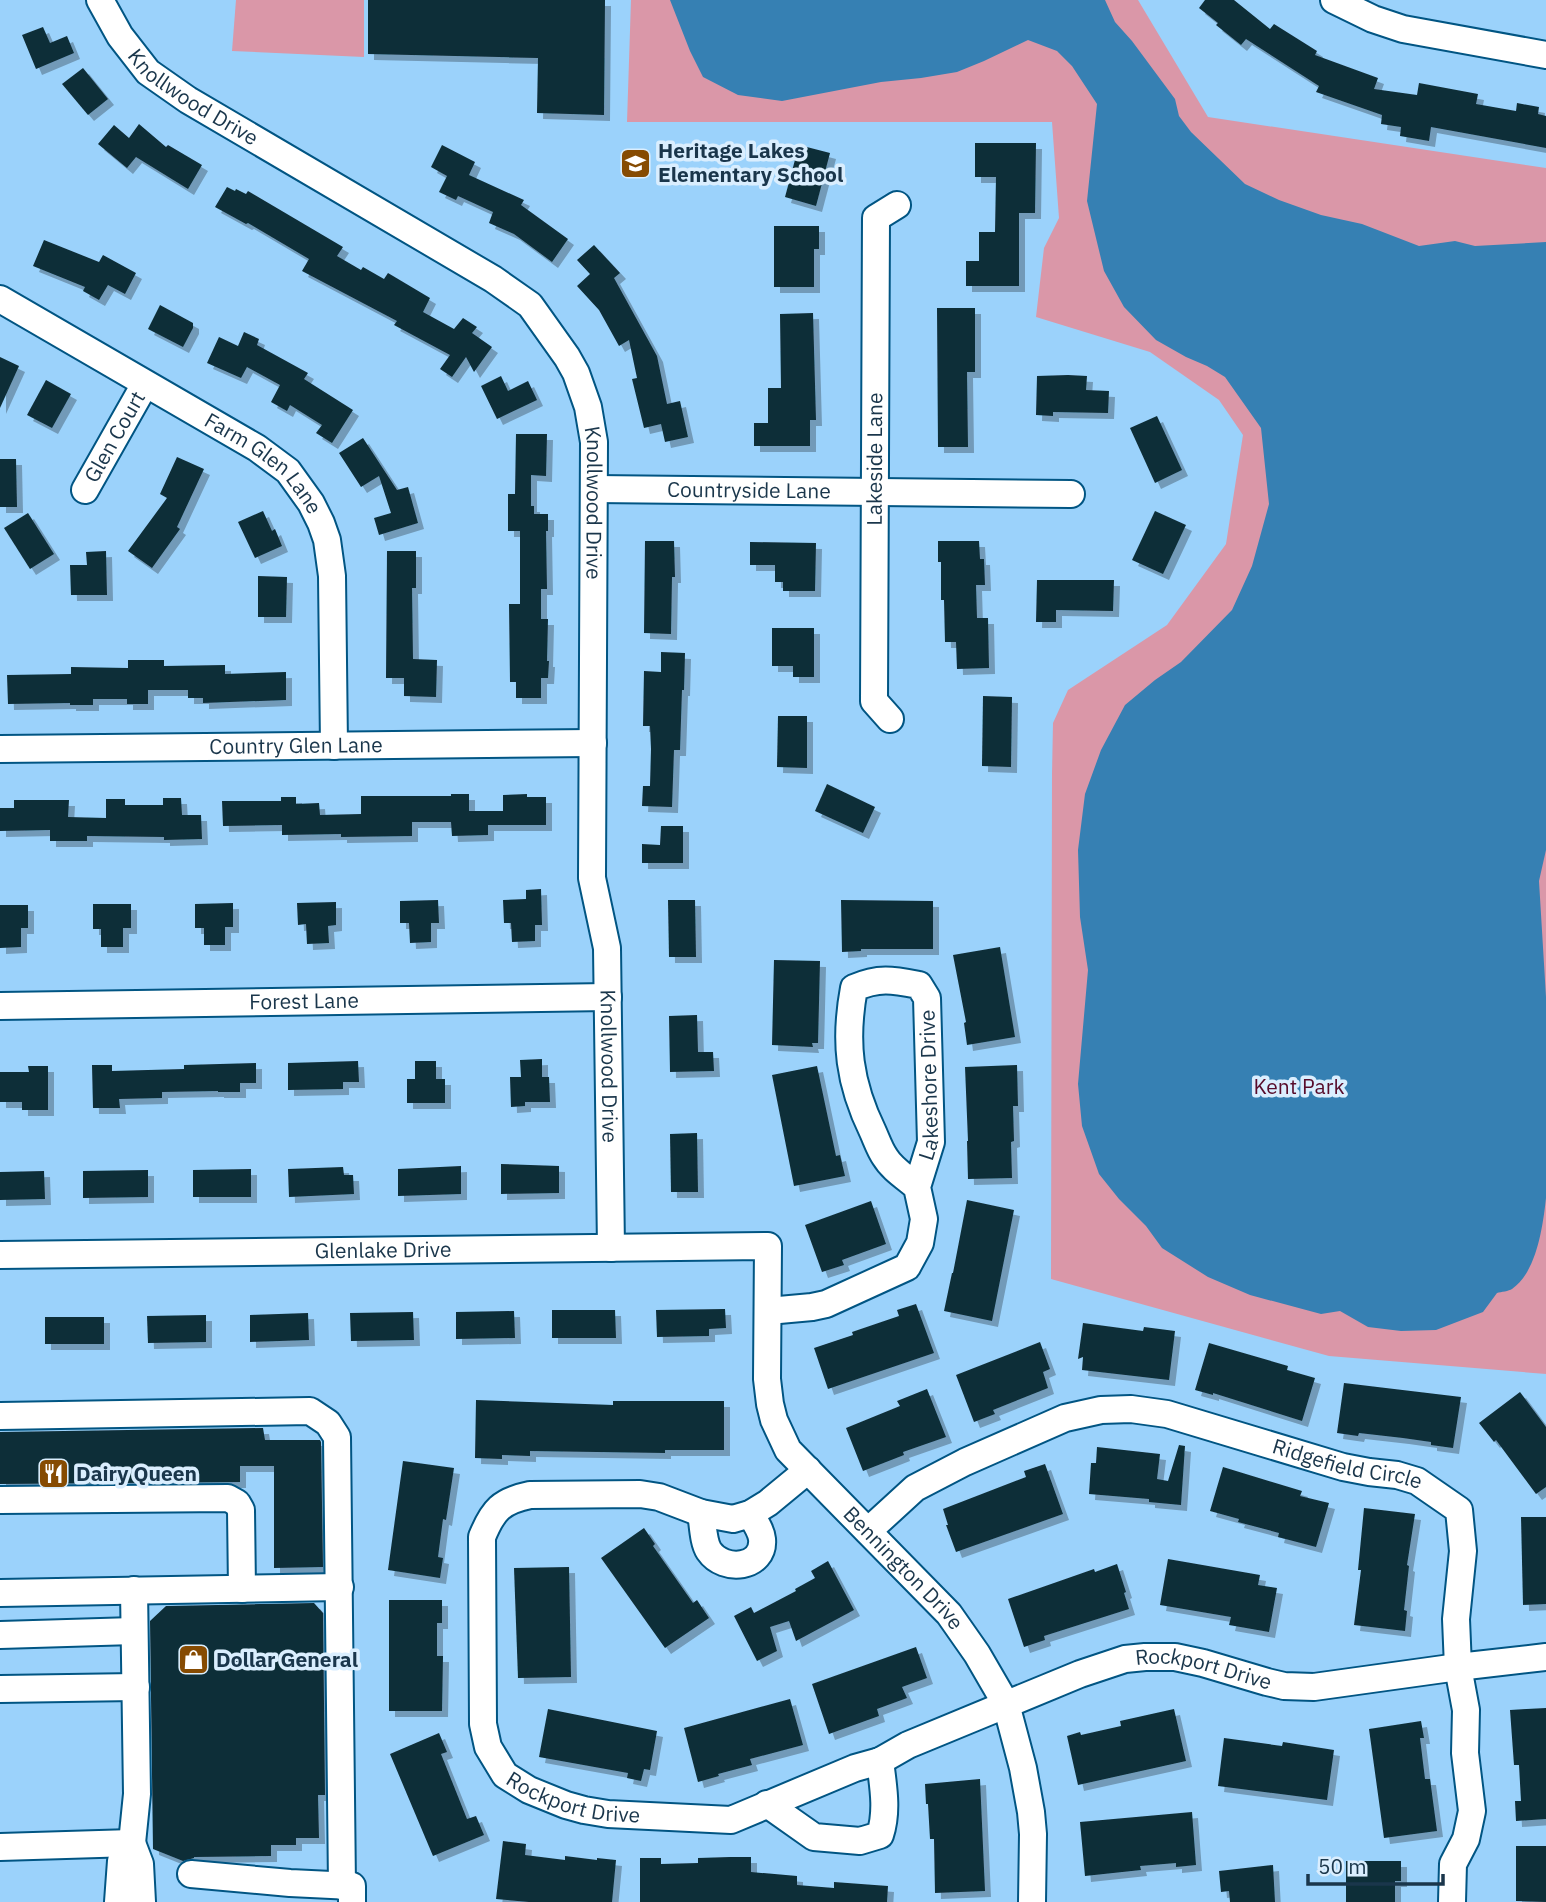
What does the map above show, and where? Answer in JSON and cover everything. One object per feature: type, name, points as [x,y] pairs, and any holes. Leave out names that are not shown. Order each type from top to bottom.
[{"type":"street","name":"Knollwood Drive","points":[[100,0],[120,36],[148,72],[188,100],[474,267],[530,305],[567,357],[580,384],[588,407],[594,442],[592,878],[607,948],[611,1248]]},
{"type":"street","points":[[1334,0],[1373,19],[1403,29],[1546,55]]},
{"type":"street","name":"Lakeside Lane","points":[[890,719],[874,701],[876,218],[897,205]]},
{"type":"street","name":"Farm Glen Lane","points":[[0,299],[257,448],[288,471],[311,503],[321,523],[330,556],[334,746]]},
{"type":"street","name":"Glen Court","points":[[85,490],[145,384]]},
{"type":"street","name":"Countryside Lane","points":[[595,489],[1072,494]]},
{"type":"street","name":"Country Glen Lane","points":[[0,749],[593,743]]},
{"type":"street","name":"Lakeshore Drive","points":[[890,979],[919,985],[927,999],[932,1142],[917,1187],[886,1159],[855,1087],[850,1059],[851,1004],[854,988],[869,982],[890,979]]},
{"type":"street","name":"Forest Lane","points":[[0,1006],[608,997]]},
{"type":"street","points":[[768,1311],[826,1304],[907,1267],[917,1252],[923,1229],[924,1219],[917,1187]]},
{"type":"street","name":"Glenlake Drive","points":[[0,1255],[768,1247]]},
{"type":"street","name":"Bennington Drive","points":[[768,1247],[767,1379],[770,1404],[778,1428],[788,1450],[949,1614],[977,1654],[1006,1704],[1023,1768],[1031,1812],[1032,1902]]},
{"type":"street","name":"Ridgefield Circle","points":[[868,1531],[915,1488],[965,1462],[1043,1426],[1101,1410],[1131,1409],[1167,1414],[1343,1467],[1418,1481],[1459,1510],[1463,1551],[1457,1608],[1458,1667],[1466,1710],[1465,1753],[1472,1811],[1466,1839],[1453,1864],[1452,1902]]},
{"type":"street","points":[[0,1416],[310,1411],[328,1423],[337,1437],[342,1892],[290,1883],[191,1874]]},
{"type":"street","points":[[701,1513],[708,1550],[719,1561],[730,1566],[741,1565],[752,1560],[761,1550],[762,1540],[750,1514],[768,1503],[808,1470]]},
{"type":"street","name":"Rockport Drive","points":[[750,1514],[733,1519],[701,1513],[659,1497],[640,1493],[530,1495],[499,1507],[488,1522],[482,1538],[483,1724],[488,1747],[505,1775],[529,1790],[584,1810],[608,1814],[731,1820],[855,1768],[880,1761],[908,1745],[1006,1704],[1125,1659],[1175,1657],[1267,1682],[1300,1687],[1331,1686],[1546,1657]]},
{"type":"street","points":[[0,1500],[228,1498],[237,1503],[241,1510],[242,1589]]},
{"type":"street","points":[[0,1593],[340,1587]]},
{"type":"street","points":[[134,1590],[137,1779],[132,1843],[140,1864],[142,1902]]},
{"type":"street","points":[[0,1635],[134,1630]]},
{"type":"street","points":[[0,1689],[136,1687]]},
{"type":"street","points":[[767,1804],[814,1837],[860,1841],[880,1835],[885,1821],[880,1761]]},
{"type":"street","points":[[0,1847],[132,1843]]},
{"type":"street","points":[[118,1902],[121,1861],[132,1843]]},
{"type":"green space","points":[[236,0],[364,0],[364,57],[232,51]]},
{"type":"green space","name":"Kent Park","points":[[631,0],[1138,0],[1208,117],[1546,168],[1546,1374],[1329,1356],[1051,1279],[1053,723],[1068,690],[1167,625],[1226,544],[1243,435],[1219,400],[1150,352],[1036,317],[1044,248],[1059,218],[1052,122],[627,122]]},
{"type":"water","name":"Kent Park","points":[[670,0],[1105,0],[1115,22],[1175,99],[1179,116],[1191,132],[1245,184],[1321,215],[1362,224],[1419,246],[1455,241],[1475,246],[1546,242],[1546,850],[1539,881],[1546,997],[1546,1198],[1537,1247],[1527,1271],[1512,1289],[1497,1293],[1483,1312],[1436,1330],[1401,1331],[1368,1327],[1340,1311],[1321,1314],[1250,1295],[1208,1277],[1162,1248],[1146,1226],[1119,1199],[1099,1174],[1082,1126],[1078,1084],[1088,970],[1080,917],[1078,850],[1085,794],[1101,750],[1125,705],[1181,662],[1232,610],[1252,566],[1269,504],[1261,428],[1225,377],[1156,340],[1124,307],[1104,271],[1087,201],[1097,104],[1072,66],[1057,51],[1028,40],[957,72],[881,82],[782,101],[738,95],[703,77]]},
{"type":"building","name":"Heritage Lakes Elementary School","points":[[368,0],[605,0],[604,115],[537,113],[538,58],[368,54]]},
{"type":"building","points":[[1205,0],[1234,0],[1270,29],[1274,24],[1317,51],[1315,55],[1378,78],[1374,89],[1417,95],[1419,83],[1478,94],[1476,104],[1516,111],[1517,103],[1539,107],[1538,114],[1546,116],[1546,148],[1431,127],[1429,141],[1400,136],[1401,127],[1381,124],[1382,115],[1316,92],[1319,86],[1246,39],[1241,45],[1199,8]]},
{"type":"building","points":[[43,27],[50,43],[67,36],[74,53],[36,69],[22,35]]},
{"type":"building","points":[[83,68],[108,99],[88,115],[62,84]]},
{"type":"building","points":[[139,124],[166,147],[168,145],[202,165],[188,189],[136,157],[127,168],[98,144],[114,125],[129,138]]},
{"type":"building","points":[[975,143],[1036,143],[1035,213],[1019,213],[1019,286],[966,286],[966,261],[979,261],[979,232],[995,232],[996,177],[975,177]]},
{"type":"building","points":[[442,145],[475,162],[469,175],[524,200],[521,205],[568,239],[552,262],[514,234],[489,223],[493,212],[458,196],[456,200],[439,192],[447,176],[431,167]]},
{"type":"building","points":[[799,145],[830,153],[816,206],[785,197]]},
{"type":"building","points":[[227,187],[246,194],[248,191],[343,247],[337,256],[361,270],[363,267],[384,279],[388,273],[430,298],[423,312],[454,329],[463,318],[477,327],[472,333],[492,347],[474,372],[466,357],[452,377],[440,369],[450,355],[394,325],[397,321],[302,271],[309,259],[215,207]]},
{"type":"building","points":[[774,226],[819,226],[819,249],[814,249],[814,287],[774,287]]},
{"type":"building","points":[[44,240],[99,262],[103,255],[136,273],[125,294],[108,285],[99,300],[83,291],[85,287],[33,266]]},
{"type":"building","points":[[594,245],[620,273],[614,278],[657,356],[667,404],[680,401],[688,437],[665,442],[661,424],[644,428],[632,379],[637,378],[629,340],[619,346],[599,310],[577,286],[590,274],[577,260]]},
{"type":"building","points":[[160,305],[193,323],[183,347],[148,329]]},
{"type":"building","points":[[937,308],[975,308],[975,372],[967,372],[968,447],[938,447]]},
{"type":"building","points":[[813,313],[816,420],[810,420],[810,446],[754,446],[754,423],[768,423],[768,388],[781,388],[780,314]]},
{"type":"building","points":[[244,332],[259,339],[257,345],[308,373],[304,379],[353,410],[332,443],[316,433],[322,425],[290,405],[287,411],[271,402],[280,385],[247,367],[241,378],[207,363],[219,337],[238,346]]},
{"type":"building","points":[[0,357],[19,366],[0,408]]},
{"type":"building","points":[[501,376],[508,391],[528,381],[537,400],[497,419],[481,386]]},
{"type":"building","points":[[1037,376],[1087,376],[1086,390],[1109,391],[1108,413],[1053,412],[1053,416],[1036,415]]},
{"type":"building","points":[[46,380],[71,394],[52,428],[27,415]]},
{"type":"building","points":[[1157,416],[1182,470],[1155,483],[1130,428]]},
{"type":"building","points":[[516,434],[547,434],[546,476],[531,475],[531,506],[534,506],[534,514],[548,514],[547,589],[541,589],[541,619],[548,619],[549,661],[548,678],[541,678],[541,698],[516,698],[516,682],[510,682],[509,604],[520,604],[520,531],[508,531],[508,494],[515,494]]},
{"type":"building","points":[[363,438],[397,490],[408,487],[418,523],[379,535],[374,518],[391,513],[379,476],[361,487],[339,453]]},
{"type":"building","points":[[177,457],[204,469],[177,527],[180,529],[152,568],[128,551],[167,498],[160,494]]},
{"type":"building","points":[[0,459],[16,459],[17,507],[0,507]]},
{"type":"building","points":[[263,511],[282,546],[255,558],[238,522]]},
{"type":"building","points":[[1155,511],[1186,525],[1163,574],[1132,560]]},
{"type":"building","points":[[28,513],[54,554],[30,569],[4,528]]},
{"type":"building","points":[[645,541],[674,541],[675,577],[672,577],[671,634],[644,633]]},
{"type":"building","points":[[938,541],[979,541],[980,559],[984,559],[985,585],[976,585],[977,618],[988,618],[989,668],[957,669],[956,642],[945,642]]},
{"type":"building","points":[[750,542],[816,543],[815,591],[783,591],[783,582],[775,582],[775,565],[750,565]]},
{"type":"building","points":[[106,551],[107,595],[71,595],[70,565],[87,565],[86,552]]},
{"type":"building","points":[[387,551],[416,551],[416,588],[412,588],[413,659],[437,660],[436,697],[404,696],[404,678],[386,678]]},
{"type":"building","points":[[258,576],[287,577],[286,617],[258,617]]},
{"type":"building","points":[[1037,580],[1114,580],[1113,611],[1056,610],[1056,622],[1036,622]]},
{"type":"building","points":[[772,628],[814,628],[814,677],[793,677],[793,666],[772,666]]},
{"type":"building","points":[[661,652],[685,653],[680,750],[674,750],[672,807],[642,806],[643,786],[650,786],[651,749],[650,726],[643,726],[644,671],[661,672]]},
{"type":"building","points":[[128,660],[164,660],[164,666],[225,665],[225,674],[286,672],[286,700],[203,703],[203,698],[188,698],[188,690],[148,690],[148,704],[127,704],[127,699],[93,699],[93,705],[8,704],[7,675],[71,674],[71,667],[128,668]]},
{"type":"building","points":[[983,696],[1012,697],[1011,767],[982,766]]},
{"type":"building","points":[[778,716],[807,716],[807,768],[777,767]]},
{"type":"building","points":[[827,784],[875,807],[863,833],[815,811]]},
{"type":"building","points":[[469,794],[469,811],[503,811],[503,795],[527,794],[527,797],[546,797],[546,825],[488,825],[488,835],[452,836],[451,822],[412,822],[412,836],[341,837],[341,834],[282,835],[282,825],[223,826],[222,801],[281,801],[281,797],[296,797],[296,804],[319,803],[320,815],[361,814],[361,796]]},
{"type":"building","points":[[163,798],[181,798],[182,815],[201,815],[202,839],[87,836],[87,841],[50,841],[50,830],[0,831],[0,808],[14,808],[14,800],[69,800],[68,817],[106,818],[106,799],[125,799],[125,805],[163,805]]},
{"type":"building","points":[[661,826],[683,826],[683,863],[642,863],[642,844],[660,845]]},
{"type":"building","points":[[541,889],[542,925],[535,925],[535,941],[512,942],[511,923],[504,923],[503,900],[526,899],[526,890]]},
{"type":"building","points":[[438,900],[439,923],[431,923],[431,942],[410,943],[409,923],[400,923],[400,901]]},
{"type":"building","points":[[668,900],[695,900],[696,957],[669,957]]},
{"type":"building","points":[[841,900],[933,901],[933,949],[861,949],[842,952]]},
{"type":"building","points":[[336,902],[336,925],[328,926],[329,943],[307,944],[306,924],[298,925],[297,903]]},
{"type":"building","points":[[233,903],[233,927],[225,927],[225,945],[204,945],[204,928],[195,928],[195,904]]},
{"type":"building","points":[[93,904],[131,904],[131,928],[123,928],[123,947],[101,947],[101,929],[93,929]]},
{"type":"building","points":[[0,905],[28,905],[28,928],[21,928],[21,947],[0,948]]},
{"type":"building","points":[[1000,947],[1015,1037],[967,1045],[966,1022],[953,955]]},
{"type":"building","points":[[774,960],[820,961],[818,1043],[812,1043],[813,1047],[772,1045]]},
{"type":"building","points":[[697,1015],[698,1052],[713,1052],[714,1071],[670,1072],[669,1016]]},
{"type":"building","points":[[542,1059],[542,1077],[549,1077],[550,1102],[525,1102],[525,1106],[511,1107],[510,1077],[521,1077],[520,1060]]},
{"type":"building","points":[[358,1061],[359,1082],[343,1082],[343,1089],[288,1090],[288,1063]]},
{"type":"building","points":[[415,1061],[436,1061],[436,1079],[445,1079],[445,1103],[407,1103],[407,1079],[415,1079]]},
{"type":"building","points":[[256,1063],[256,1083],[240,1083],[240,1092],[162,1092],[162,1098],[119,1099],[120,1108],[93,1108],[92,1065],[112,1065],[112,1071]]},
{"type":"building","points":[[1017,1065],[1018,1106],[1013,1106],[1012,1178],[968,1179],[965,1067]]},
{"type":"building","points":[[28,1066],[48,1066],[48,1110],[22,1110],[22,1102],[0,1102],[0,1072],[29,1072]]},
{"type":"building","points":[[817,1066],[836,1156],[840,1155],[845,1176],[794,1186],[772,1075]]},
{"type":"building","points":[[697,1133],[698,1192],[671,1192],[670,1134]]},
{"type":"building","points":[[501,1164],[559,1166],[559,1193],[501,1194]]},
{"type":"building","points":[[461,1166],[461,1194],[398,1196],[398,1169]]},
{"type":"building","points":[[343,1167],[344,1175],[353,1175],[354,1194],[289,1197],[288,1169]]},
{"type":"building","points":[[251,1169],[251,1197],[193,1197],[193,1170]]},
{"type":"building","points":[[148,1170],[148,1197],[83,1198],[83,1171]]},
{"type":"building","points":[[44,1171],[45,1199],[0,1200],[0,1172]]},
{"type":"building","points":[[967,1200],[1014,1210],[992,1321],[944,1311]]},
{"type":"building","points":[[871,1201],[886,1244],[842,1260],[844,1265],[822,1272],[805,1225]]},
{"type":"building","points":[[916,1304],[934,1353],[828,1389],[814,1348],[899,1316],[897,1310]]},
{"type":"building","points":[[725,1309],[726,1328],[709,1329],[709,1336],[657,1337],[656,1310]]},
{"type":"building","points":[[552,1310],[615,1310],[616,1338],[552,1338]]},
{"type":"building","points":[[514,1311],[515,1338],[456,1339],[456,1312]]},
{"type":"building","points":[[413,1312],[414,1340],[351,1341],[350,1313]]},
{"type":"building","points":[[308,1313],[309,1340],[250,1342],[250,1315]]},
{"type":"building","points":[[206,1315],[206,1342],[148,1343],[147,1316]]},
{"type":"building","points":[[45,1317],[104,1317],[104,1344],[45,1344]]},
{"type":"building","points":[[1083,1323],[1143,1331],[1144,1327],[1175,1331],[1169,1380],[1082,1370],[1083,1357],[1078,1359]]},
{"type":"building","points":[[1040,1342],[1050,1369],[1043,1372],[1048,1388],[993,1410],[995,1414],[974,1422],[956,1375]]},
{"type":"building","points":[[1209,1343],[1288,1366],[1287,1370],[1315,1378],[1302,1421],[1213,1393],[1195,1390]]},
{"type":"building","points":[[1344,1383],[1461,1397],[1453,1448],[1403,1438],[1337,1433]]},
{"type":"building","points":[[927,1389],[946,1437],[903,1452],[904,1455],[863,1471],[846,1428],[900,1406],[897,1401]]},
{"type":"building","points":[[1520,1392],[1546,1427],[1546,1487],[1536,1494],[1496,1440],[1494,1442],[1479,1423]]},
{"type":"building","points":[[476,1400],[613,1405],[613,1401],[724,1401],[724,1450],[665,1450],[665,1453],[530,1451],[530,1456],[475,1458]]},
{"type":"building","points":[[263,1428],[265,1440],[321,1442],[323,1567],[274,1568],[274,1466],[240,1466],[240,1482],[0,1484],[0,1432]]},
{"type":"building","points":[[1179,1445],[1185,1446],[1181,1505],[1149,1502],[1149,1499],[1089,1494],[1091,1463],[1096,1463],[1097,1447],[1160,1454],[1157,1479],[1168,1481]]},
{"type":"building","points":[[403,1461],[454,1468],[438,1557],[443,1558],[440,1578],[388,1570]]},
{"type":"building","points":[[1045,1464],[1063,1514],[956,1552],[943,1509],[1026,1477],[1024,1471]]},
{"type":"building","points":[[1223,1467],[1302,1491],[1300,1496],[1329,1503],[1316,1547],[1278,1537],[1279,1533],[1210,1511]]},
{"type":"building","points":[[1364,1508],[1415,1514],[1407,1565],[1405,1631],[1354,1625],[1361,1570],[1358,1570]]},
{"type":"building","points":[[1521,1517],[1546,1517],[1546,1604],[1523,1605]]},
{"type":"building","points":[[644,1528],[655,1544],[653,1546],[693,1603],[697,1600],[709,1618],[665,1648],[601,1558]]},
{"type":"building","points":[[1168,1559],[1260,1575],[1258,1585],[1277,1588],[1269,1632],[1229,1625],[1231,1617],[1160,1605]]},
{"type":"building","points":[[828,1561],[854,1610],[796,1641],[789,1621],[770,1627],[777,1651],[757,1661],[734,1616],[751,1607],[754,1613],[796,1591],[795,1589],[815,1578],[811,1571]]},
{"type":"building","points":[[1117,1564],[1129,1609],[1044,1636],[1045,1640],[1024,1647],[1008,1599],[1094,1569],[1095,1572]]},
{"type":"building","points":[[569,1567],[571,1677],[518,1678],[514,1568]]},
{"type":"building","points":[[389,1600],[442,1600],[442,1623],[437,1623],[437,1656],[443,1656],[442,1711],[389,1711]]},
{"type":"building","points":[[314,1603],[323,1613],[325,1795],[318,1795],[319,1838],[296,1838],[296,1845],[271,1845],[271,1856],[194,1857],[183,1861],[153,1849],[150,1621],[166,1606]]},
{"type":"building","points":[[916,1647],[927,1678],[902,1687],[907,1698],[877,1709],[879,1716],[829,1734],[812,1684]]},
{"type":"building","points":[[790,1699],[803,1745],[750,1759],[752,1765],[698,1782],[684,1728]]},
{"type":"building","points":[[1546,1708],[1546,1819],[1516,1821],[1515,1801],[1521,1801],[1519,1765],[1514,1765],[1510,1710]]},
{"type":"building","points":[[548,1709],[657,1731],[650,1770],[644,1769],[641,1781],[627,1778],[628,1773],[539,1757]]},
{"type":"building","points":[[1174,1709],[1186,1761],[1078,1785],[1067,1736],[1121,1726],[1120,1721]]},
{"type":"building","points":[[1421,1721],[1424,1738],[1420,1738],[1425,1779],[1430,1779],[1437,1831],[1384,1838],[1369,1729]]},
{"type":"building","points":[[439,1733],[447,1752],[441,1754],[467,1819],[476,1816],[484,1835],[433,1856],[390,1754]]},
{"type":"building","points":[[1224,1738],[1282,1746],[1283,1742],[1334,1750],[1327,1800],[1218,1786]]},
{"type":"building","points":[[980,1779],[985,1891],[935,1893],[934,1839],[930,1839],[925,1784]]},
{"type":"building","points":[[1192,1812],[1196,1865],[1176,1867],[1176,1863],[1140,1866],[1141,1870],[1085,1876],[1080,1822]]},
{"type":"building","points":[[503,1841],[526,1844],[525,1855],[565,1860],[565,1856],[616,1860],[612,1902],[529,1902],[496,1899]]},
{"type":"building","points":[[1516,1846],[1546,1846],[1546,1902],[1516,1901]]},
{"type":"building","points":[[751,1857],[751,1872],[797,1876],[797,1885],[834,1888],[834,1882],[888,1886],[887,1902],[640,1902],[640,1858],[661,1858],[661,1864],[698,1863],[698,1858]]},
{"type":"building","points":[[1346,1861],[1401,1861],[1401,1881],[1395,1881],[1395,1902],[1346,1902]]},
{"type":"building","points":[[1273,1865],[1275,1902],[1230,1902],[1229,1891],[1221,1892],[1219,1871]]},
{"type":"place","name":"Heritage Lakes Elementary School","points":[[635,163]]},
{"type":"place","name":"Dairy Queen","points":[[53,1474]]},
{"type":"place","name":"Dollar General","points":[[193,1660]]}]
